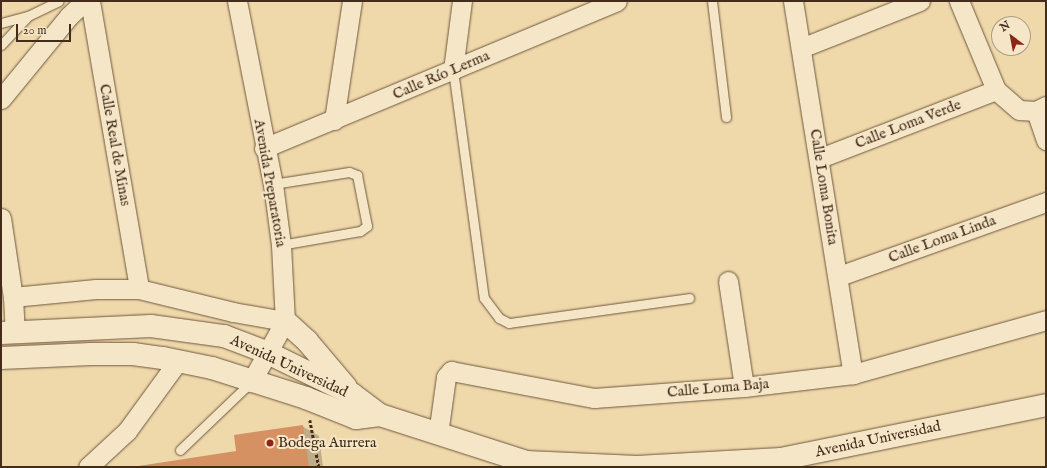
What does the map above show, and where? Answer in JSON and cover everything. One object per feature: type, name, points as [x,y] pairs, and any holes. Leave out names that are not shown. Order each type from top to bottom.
[{"type":"street","points":[[1,99],[68,16],[85,1]]},
{"type":"street","name":"Calle Real de Minas","points":[[90,1],[139,289]]},
{"type":"street","name":"Avenida Preparatoria","points":[[237,1],[264,148],[273,184],[281,245],[285,321]]},
{"type":"street","points":[[334,120],[352,1]]},
{"type":"street","points":[[453,70],[462,1]]},
{"type":"street","name":"Calle Río Lerma","points":[[264,148],[453,70],[589,7],[617,1]]},
{"type":"street","name":"Calle Loma Bonita","points":[[793,1],[839,276],[853,374]]},
{"type":"street","points":[[801,48],[920,1]]},
{"type":"street","points":[[959,1],[996,90],[1020,110],[1041,109],[1046,140]]},
{"type":"street","name":"Calle Loma Verde","points":[[820,158],[996,90]]},
{"type":"street","name":"Calle Loma Linda","points":[[839,276],[1046,202]]},
{"type":"street","points":[[1,218],[13,297],[8,332]]},
{"type":"street","points":[[728,281],[744,387]]},
{"type":"street","points":[[13,297],[96,289],[139,289],[233,312],[285,321],[308,341],[352,394]]},
{"type":"street","name":"Calle Loma Baja","points":[[438,434],[446,377],[451,371],[594,398],[744,387],[853,374],[1046,320]]},
{"type":"street","points":[[251,382],[266,352],[285,321]]},
{"type":"street","name":"Avenida Universidad","points":[[8,332],[151,326],[224,336],[266,352],[352,394],[380,415],[526,462],[637,467],[781,459],[1046,405]]},
{"type":"street","name":"Avenida Universidad","points":[[1,358],[133,354],[212,368],[251,382],[306,398],[356,418],[380,415]]},
{"type":"street","points":[[88,467],[127,431],[178,361]]},
{"type":"lane","points":[[1,23],[28,16],[59,1]]},
{"type":"lane","points":[[712,1],[726,117]]},
{"type":"lane","points":[[1,45],[28,16]]},
{"type":"lane","points":[[453,70],[484,298],[499,318],[509,323],[689,298]]},
{"type":"lane","points":[[273,184],[349,172],[357,175],[367,226],[360,231],[281,245]]},
{"type":"lane","points":[[180,450],[251,382]]},
{"type":"path","points":[[306,398],[319,467]]},
{"type":"building","name":"Bodega Aurrera","points":[[303,425],[309,467],[132,467],[236,451],[234,435]]},
{"type":"place","name":"Bodega Aurrera","points":[[270,443]]}]
